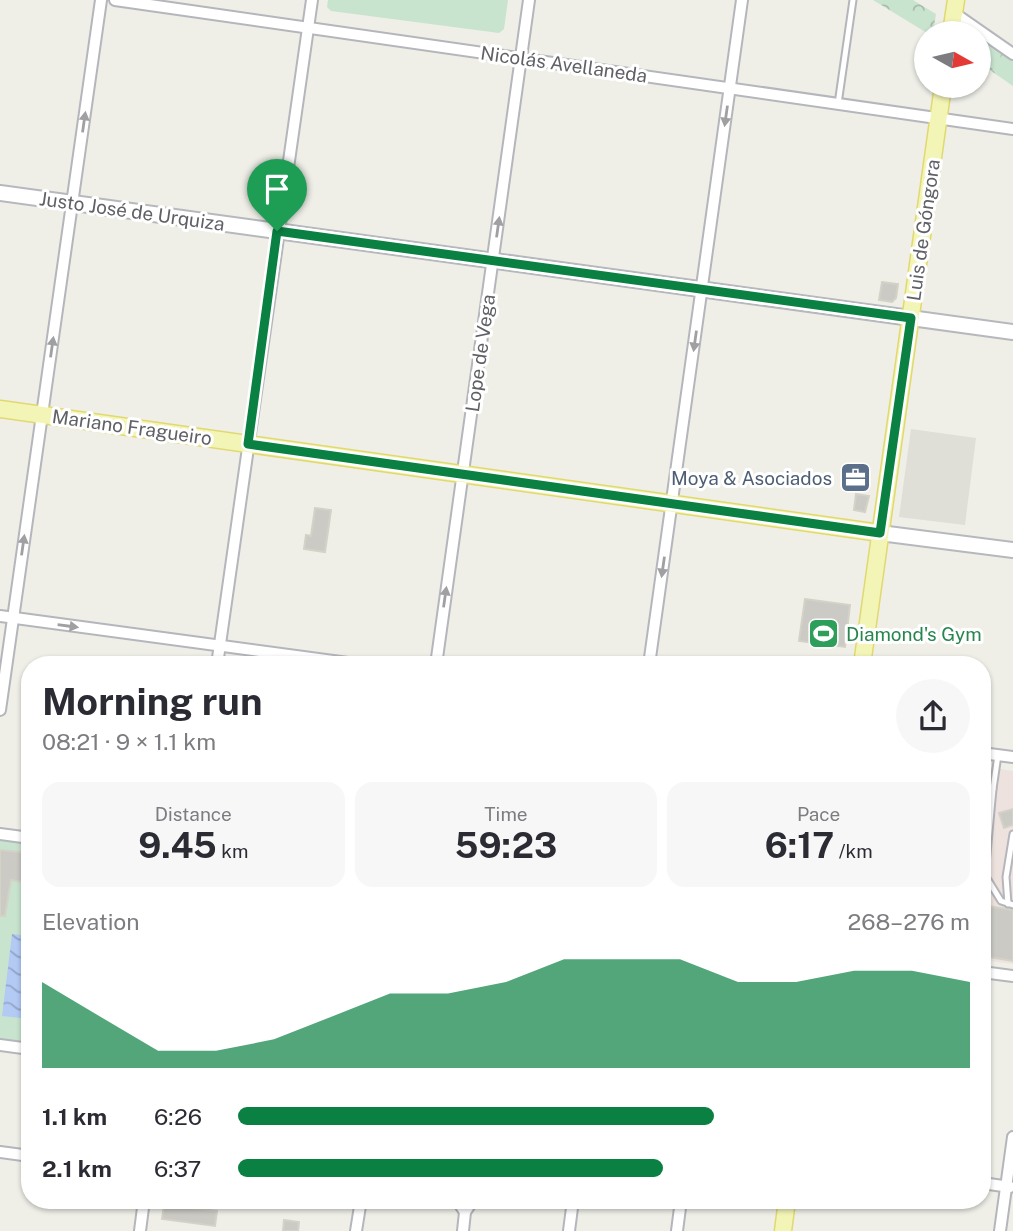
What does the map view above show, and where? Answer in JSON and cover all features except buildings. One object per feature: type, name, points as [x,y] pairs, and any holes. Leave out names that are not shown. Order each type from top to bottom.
[{"type":"main road","name":"Luis de Góngora","points":[[863,656],[942,98]]},
{"type":"main road","name":"Mariano Fragueiro","points":[[0,409],[880,533]]},
{"type":"main road","points":[[783,1231],[786,1209]]},
{"type":"street","points":[[0,710],[101,0]]},
{"type":"street","name":"Nicolás Avellaneda","points":[[115,0],[1013,129]]},
{"type":"street","points":[[218,656],[312,0]]},
{"type":"street","name":"Lope de Vega","points":[[437,656],[529,0]]},
{"type":"street","points":[[650,656],[742,0]]},
{"type":"street","points":[[955,7],[1013,54]]},
{"type":"street","name":"Justo José de Urquiza","points":[[0,192],[1013,332]]},
{"type":"street","name":"Mariano Fragueiro","points":[[880,533],[1013,550]]},
{"type":"street","points":[[0,616],[287,656]]},
{"type":"street","points":[[991,754],[1013,757]]},
{"type":"street","points":[[0,834],[21,837]]},
{"type":"street","points":[[991,973],[1013,976]]},
{"type":"street","points":[[0,1045],[21,1048]]},
{"type":"street","points":[[1000,1231],[1010,1187],[1013,1137]]},
{"type":"street","points":[[0,1152],[21,1155]]},
{"type":"street","points":[[991,1184],[1010,1187]]},
{"type":"street","points":[[140,1231],[143,1209]]},
{"type":"street","points":[[356,1231],[360,1209]]},
{"type":"street","points":[[463,1231],[468,1209]]},
{"type":"street","points":[[569,1231],[572,1209]]},
{"type":"street","points":[[677,1231],[680,1209]]},
{"type":"lane","points":[[838,104],[853,0]]},
{"type":"lane","points":[[991,810],[998,755]]},
{"type":"lane","points":[[1011,905],[1006,877],[1013,834]]},
{"type":"lane","points":[[991,885],[1001,901],[1011,905]]},
{"type":"shaded area","points":[[911,429],[976,438],[965,525],[899,517]]},
{"type":"shaded area","points":[[991,767],[1013,771],[1013,964],[991,961]]},
{"type":"green space","points":[[328,0],[508,0],[504,29],[499,33],[331,11],[327,7]]},
{"type":"green space","points":[[873,0],[913,0],[936,14],[935,21],[914,21],[914,25]]},
{"type":"green space","points":[[991,46],[1013,61],[1013,86],[991,71]]},
{"type":"green space","points":[[1002,55],[1013,63],[1013,85],[992,70]]},
{"type":"green space","points":[[0,834],[21,837],[21,1048],[0,1045]]},
{"type":"water","points":[[12,934],[21,935],[21,1018],[2,1016]]},
{"type":"place","name":"Moya & Asociados","points":[[855,478]]},
{"type":"place","name":"Diamond's Gym","points":[[823,634]]},
{"type":"route","points":[[277,231],[911,318],[880,533],[248,444],[277,231]]}]
